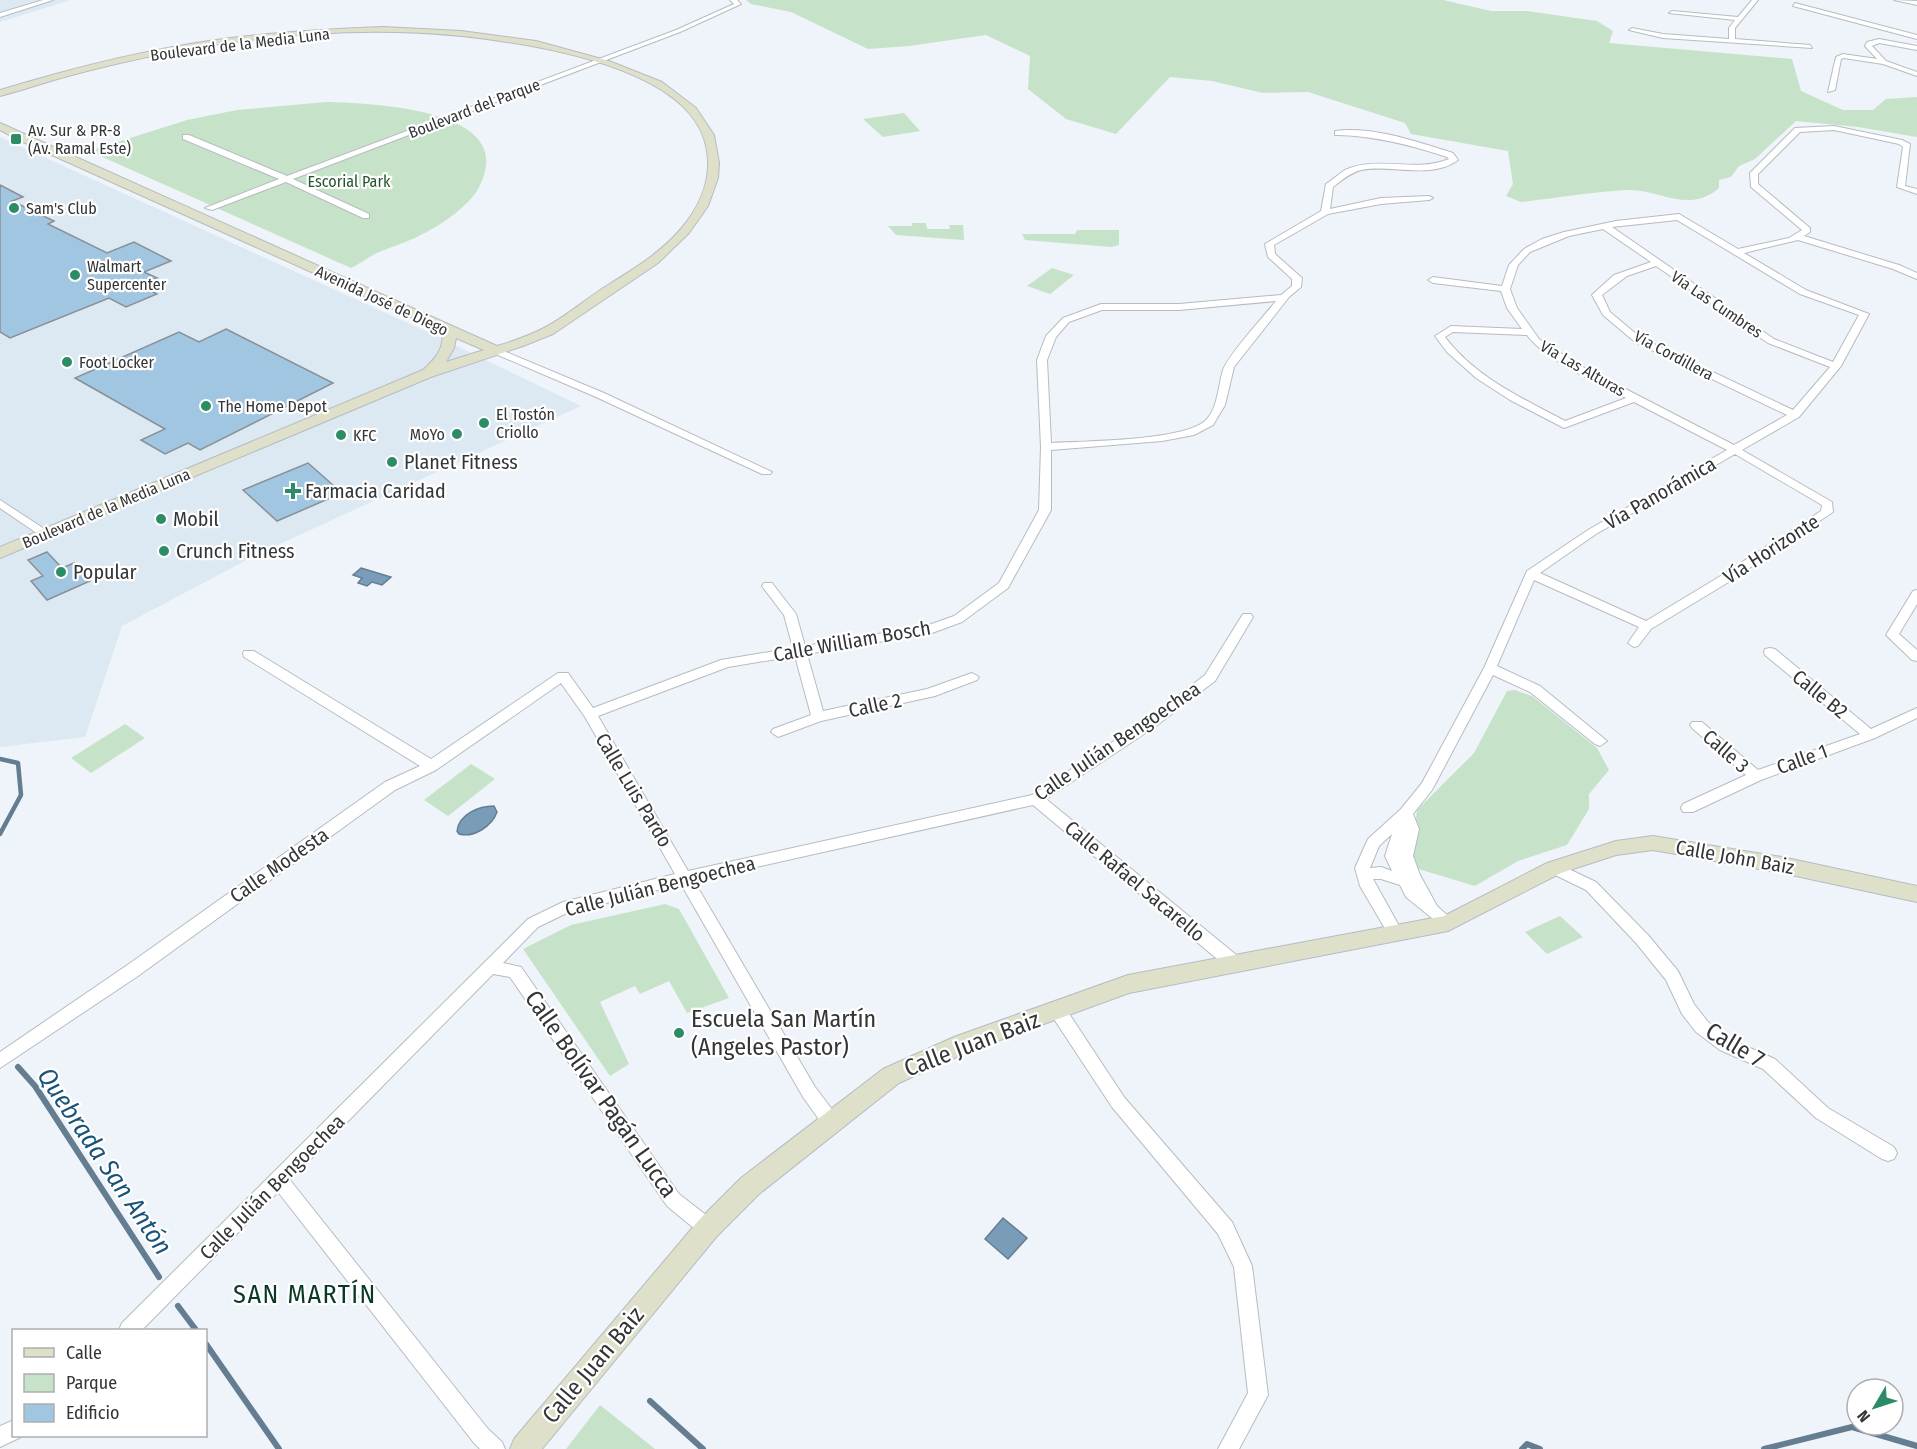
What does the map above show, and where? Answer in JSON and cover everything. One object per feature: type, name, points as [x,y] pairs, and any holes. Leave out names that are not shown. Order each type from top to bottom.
[{"type":"street","points":[[0,15],[50,0]]},
{"type":"street","points":[[1732,41],[1732,28],[1755,0]]},
{"type":"street","points":[[1897,0],[1917,3]]},
{"type":"street","name":"Boulevard del Parque","points":[[209,208],[282,177],[596,59],[678,31],[735,1]]},
{"type":"street","points":[[1795,5],[1917,37]]},
{"type":"street","points":[[1672,14],[1740,19]]},
{"type":"street","points":[[1632,30],[1666,36],[1810,47]]},
{"type":"street","name":"Boulevard de la Media Luna","points":[[0,93],[178,50],[328,32],[430,31],[495,36],[596,59],[649,79],[689,104],[710,135],[715,171],[699,214],[663,255],[548,331],[488,348],[0,553]]},
{"type":"street","points":[[1884,62],[1868,46],[1869,43],[1879,41],[1917,48]]},
{"type":"street","points":[[1831,90],[1838,58],[1843,56],[1884,62],[1917,74]]},
{"type":"street","name":"Boulevard de la Media Luna","points":[[0,97],[43,82]]},
{"type":"street","name":"Avenida José de Diego","points":[[0,126],[488,348],[600,395],[766,472]]},
{"type":"street","points":[[1433,280],[1505,289],[1515,262],[1533,246],[1555,236],[1679,217],[1735,252],[1797,237],[1807,230],[1754,185],[1754,173],[1798,130],[1834,128],[1902,142],[1907,146],[1901,187],[1917,192]]},
{"type":"street","points":[[1325,212],[1329,186],[1349,172],[1365,168],[1449,164],[1454,160],[1450,155],[1437,150],[1386,137],[1361,132],[1338,133]]},
{"type":"street","points":[[186,137],[282,177],[366,216]]},
{"type":"street","points":[[1903,161],[1917,164]]},
{"type":"street","name":"Boulevard del Parque","points":[[199,204],[282,177]]},
{"type":"street","points":[[1046,447],[1162,438],[1190,433],[1209,423],[1220,405],[1229,367],[1284,297],[1296,287],[1297,278],[1271,255],[1269,244],[1325,212],[1381,201],[1430,198]]},
{"type":"street","name":"Vía Las Cumbres","points":[[1606,227],[1771,341],[1836,366]]},
{"type":"street","points":[[1797,237],[1896,267],[1917,276]]},
{"type":"street","name":"Vía Panorámica","points":[[1531,574],[1592,532],[1795,415],[1836,366],[1864,314],[1803,292],[1735,252]]},
{"type":"street","name":"Vía Cordillera","points":[[1657,263],[1626,271],[1611,280],[1597,295],[1606,313],[1638,340],[1795,415]]},
{"type":"street","name":"Vía Las Alturas","points":[[1505,289],[1512,308],[1536,341],[1575,367],[1735,450]]},
{"type":"street","name":"Calle William Bosch","points":[[590,714],[726,663],[928,630],[958,619],[1004,585],[1045,510],[1046,447],[1042,360],[1051,336],[1066,320],[1101,307],[1179,307],[1284,297]]},
{"type":"street","points":[[1528,332],[1451,329],[1440,336],[1459,358],[1492,385],[1564,425],[1635,398]]},
{"type":"street","points":[[428,373],[439,364],[447,349],[450,338],[448,330]]},
{"type":"street","name":"Vía Horizonte","points":[[1634,643],[1647,626],[1723,580],[1827,512],[1828,504],[1735,450]]},
{"type":"street","points":[[0,503],[45,534]]},
{"type":"street","points":[[1395,933],[1363,874],[1362,868],[1373,843],[1406,813],[1427,786],[1490,668],[1531,574],[1647,626]]},
{"type":"street","points":[[768,586],[789,614],[818,717]]},
{"type":"street","points":[[1917,594],[1892,635],[1917,657]]},
{"type":"street","name":"Calle Julián Bengoechea","points":[[130,1329],[492,967],[533,923],[563,908],[686,877],[1036,799],[1151,723],[1210,678],[1247,616]]},
{"type":"street","name":"Calle B2","points":[[1770,652],[1870,735]]},
{"type":"street","points":[[249,654],[431,766]]},
{"type":"street","points":[[1490,668],[1535,689],[1600,741]]},
{"type":"street","name":"Calle Luis Pardo","points":[[563,676],[590,714],[809,1092],[831,1122]]},
{"type":"street","name":"Calle Modesta","points":[[0,1061],[132,971],[390,786],[431,766],[563,676]]},
{"type":"street","name":"Calle 2","points":[[778,732],[818,717],[930,693],[972,676]]},
{"type":"street","name":"Calle 1","points":[[1688,808],[1756,776],[1870,735],[1917,713]]},
{"type":"street","name":"Calle 3","points":[[1697,725],[1756,776]]},
{"type":"street","name":"Calle Rafael Sacarello","points":[[1036,799],[1234,963]]},
{"type":"street","points":[[1406,813],[1392,856],[1411,893],[1440,917]]},
{"type":"street","points":[[1406,813],[1412,829],[1406,856],[1413,876],[1440,917]]},
{"type":"street","name":"Calle John Baiz","points":[[1554,868],[1616,848],[1653,843],[1782,865],[1917,894]]},
{"type":"street","name":"Calle Juan Baiz","points":[[524,1449],[708,1228],[750,1186],[831,1122],[905,1068],[962,1044],[1128,984],[1395,933],[1512,888],[1554,868]]},
{"type":"street","name":"Calle 7","points":[[1554,868],[1591,886],[1642,939],[1672,976],[1688,1009],[1702,1027],[1726,1045],[1769,1064],[1822,1113],[1888,1153]]},
{"type":"street","points":[[1363,874],[1381,873],[1404,881]]},
{"type":"street","name":"Calle Bolívar Pagán Lucca","points":[[492,967],[515,972],[673,1200],[708,1228]]},
{"type":"street","points":[[1058,1011],[1118,1102],[1225,1228],[1243,1266],[1258,1395],[1228,1449]]},
{"type":"street","points":[[279,1180],[481,1436],[495,1449]]},
{"type":"shaded area","points":[[0,0],[71,0],[0,22]]},
{"type":"shaded area","points":[[0,137],[434,335],[581,406],[260,553],[122,626],[85,737],[0,747]]},
{"type":"green space","points":[[746,0],[1443,0],[1491,11],[1527,11],[1597,21],[1613,31],[1609,43],[1792,59],[1801,91],[1843,110],[1873,110],[1886,99],[1917,97],[1917,137],[1858,127],[1796,121],[1755,159],[1739,166],[1731,177],[1719,180],[1719,188],[1707,196],[1684,200],[1639,190],[1627,190],[1521,202],[1506,196],[1513,184],[1508,151],[1411,134],[1405,123],[1308,92],[1263,93],[1212,81],[1170,77],[1116,134],[1066,119],[1028,89],[1030,56],[986,35],[909,46],[868,49],[791,12],[751,4]]},
{"type":"green space","name":"Escorial Park","points":[[326,102],[368,104],[423,112],[449,120],[470,131],[483,146],[486,166],[478,190],[462,208],[441,224],[351,268],[89,151],[187,120],[237,110]]},
{"type":"green space","points":[[904,113],[920,131],[883,137],[863,119]]},
{"type":"green space","points":[[912,223],[926,223],[927,229],[950,229],[949,225],[963,225],[964,240],[896,235],[888,226],[912,226]]},
{"type":"green space","points":[[1077,230],[1119,230],[1119,245],[1111,247],[1025,240],[1022,234],[1075,234]]},
{"type":"green space","points":[[1052,268],[1074,275],[1050,294],[1027,286]]},
{"type":"green space","points":[[1515,690],[1532,696],[1597,748],[1609,770],[1589,794],[1589,809],[1567,845],[1518,861],[1475,886],[1415,868],[1411,857],[1417,810],[1474,753],[1507,691]]},
{"type":"green space","points":[[125,724],[145,738],[91,773],[71,758]]},
{"type":"green space","points":[[471,764],[495,779],[448,816],[424,800]]},
{"type":"green space","points":[[665,904],[679,909],[729,998],[687,1013],[669,981],[640,994],[635,986],[600,1002],[629,1064],[610,1076],[523,949],[571,925]]},
{"type":"green space","points":[[1560,916],[1583,937],[1547,954],[1525,932]]},
{"type":"green space","points":[[600,1405],[655,1449],[566,1449]]},
{"type":"water","points":[[361,568],[391,577],[382,585],[372,582],[367,586],[358,583],[362,578],[353,575]]},
{"type":"water","points":[[494,806],[497,812],[495,817],[482,830],[471,834],[459,834],[457,831],[459,825],[471,812]]},
{"type":"water","points":[[1003,1218],[1027,1238],[1008,1259],[985,1239]]},
{"type":"building","name":"Walmart Supercenter","points":[[0,185],[23,197],[12,201],[54,221],[48,224],[107,253],[134,242],[171,261],[144,272],[157,278],[140,285],[157,294],[126,307],[109,298],[10,338],[0,332]]},
{"type":"building","name":"The Home Depot","points":[[226,329],[333,383],[200,450],[188,443],[165,454],[141,440],[165,429],[75,378],[179,332],[199,342]]},
{"type":"building","name":"Farmacia Caridad","points":[[308,463],[342,493],[277,521],[243,490]]},
{"type":"building","name":"Popular","points":[[47,552],[62,568],[74,563],[90,581],[47,600],[31,581],[43,576],[28,560]]},
{"type":"waterway","name":"Quebrada San Antón","points":[[0,759],[18,763],[21,795],[0,834]]},
{"type":"waterway","name":"Quebrada San Antón","points":[[18,1067],[35,1086],[159,1277]]},
{"type":"waterway","name":"Quebrada San Antón","points":[[178,1306],[195,1329]]},
{"type":"waterway","name":"Quebrada San Antón","points":[[207,1345],[279,1449]]},
{"type":"waterway","points":[[650,1401],[703,1449]]},
{"type":"waterway","points":[[1764,1449],[1852,1427],[1917,1446]]},
{"type":"waterway","points":[[1522,1449],[1527,1444],[1540,1449]]},
{"type":"place","name":"Av. Sur & PR-8 (Av. Ramal Este)","points":[[16,139]]},
{"type":"place","name":"Sam's Club","points":[[14,208]]},
{"type":"place","name":"Walmart Supercenter","points":[[75,275]]},
{"type":"place","name":"Foot Locker","points":[[67,362]]},
{"type":"place","name":"The Home Depot","points":[[206,406]]},
{"type":"place","name":"El Tostón Criollo","points":[[484,423]]},
{"type":"place","name":"MoYo","points":[[457,434]]},
{"type":"place","name":"KFC","points":[[341,435]]},
{"type":"place","name":"Planet Fitness","points":[[392,462]]},
{"type":"place","name":"Farmacia Caridad","points":[[293,491]]},
{"type":"place","name":"Mobil","points":[[161,519]]},
{"type":"place","name":"Crunch Fitness","points":[[164,551]]},
{"type":"place","name":"Popular","points":[[61,572]]},
{"type":"place","name":"Escuela San Martín (Angeles Pastor)","points":[[679,1033]]},
{"type":"district","name":"SAN MARTÍN","points":[[305,1294]]}]
